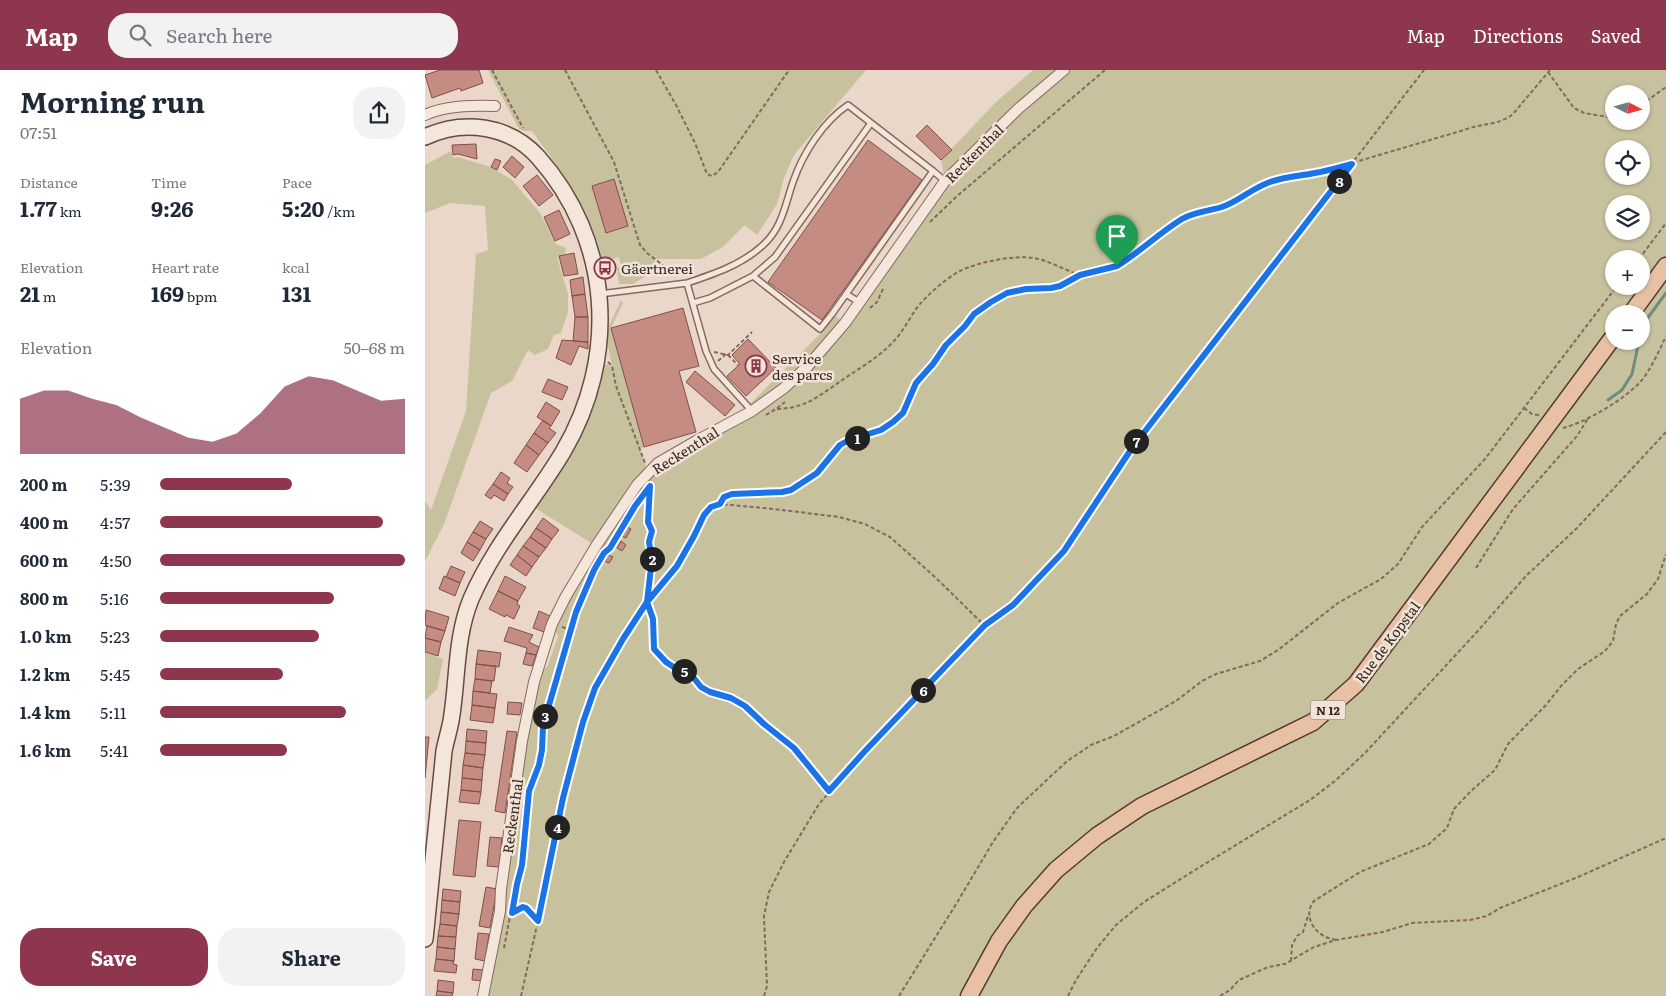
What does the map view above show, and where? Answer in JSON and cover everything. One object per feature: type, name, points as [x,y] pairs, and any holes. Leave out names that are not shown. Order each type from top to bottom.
[{"type":"main road","points":[[425,137],[450,128],[488,128],[509,135],[529,147],[552,173],[571,201],[587,240],[599,294],[601,324],[598,351],[583,409],[563,451],[489,562],[471,600],[461,633],[451,720],[444,751],[425,939]]},
{"type":"main road","points":[[1638,305],[1666,266]]},
{"type":"main road","name":"Rue de Kopstal","points":[[969,996],[999,941],[1024,906],[1056,870],[1097,836],[1142,806],[1313,722],[1356,684],[1605,348]]},
{"type":"street","name":"Reckenthal","points":[[483,996],[500,911],[501,889],[523,741],[534,682],[552,624],[566,596],[596,546],[637,485],[658,463],[751,412],[784,388],[808,366],[845,323],[945,181],[1018,109],[1064,70]]},
{"type":"street","points":[[425,115],[433,111],[475,105],[495,106]]},
{"type":"lane","points":[[599,294],[687,283],[720,272],[744,260],[764,245],[782,219],[793,181],[801,162],[826,123],[837,112],[848,105],[945,181]]},
{"type":"lane","points":[[693,304],[710,298],[753,276],[775,257],[871,123]]},
{"type":"lane","points":[[753,276],[820,329],[933,172]]},
{"type":"lane","points":[[687,283],[713,369],[751,412]]},
{"type":"lane","points":[[847,294],[859,302]]},
{"type":"path","points":[[492,70],[525,131]]},
{"type":"path","points":[[565,70],[614,162],[640,245],[647,253],[687,283]]},
{"type":"path","points":[[655,70],[684,120],[707,174],[712,176],[718,172],[789,70]]},
{"type":"path","points":[[926,225],[956,197],[1105,70]]},
{"type":"path","points":[[764,996],[767,986],[764,916],[769,892],[784,862],[814,812],[829,791],[865,751],[985,625],[1013,605],[1064,551],[1132,448],[1424,70]]},
{"type":"path","points":[[720,504],[724,497],[732,494],[782,492],[798,487],[817,473],[840,445],[849,440],[881,430],[903,413],[916,383],[974,314],[1007,293],[1060,286],[1080,275],[1117,266],[1135,256],[1165,230],[1184,218],[1204,210],[1223,206],[1250,190],[1271,182],[1318,173],[1476,125],[1498,123],[1506,120],[1549,71],[1574,108],[1584,113],[1605,116]]},
{"type":"path","points":[[1650,99],[1666,87]]},
{"type":"path","points":[[1646,250],[1666,223]]},
{"type":"path","points":[[776,409],[793,408],[807,404],[868,363],[893,342],[925,300],[941,284],[960,271],[1013,257],[1033,258],[1080,275]]},
{"type":"path","points":[[899,996],[959,901],[993,842],[1017,808],[1066,762],[1091,745],[1114,736],[1176,701],[1201,680],[1260,660],[1278,650],[1338,603],[1381,579],[1398,564],[1422,527],[1485,460],[1610,295]]},
{"type":"path","points":[[728,354],[751,332]]},
{"type":"path","points":[[1550,422],[1556,427],[1564,428],[1589,417],[1629,392],[1642,380],[1651,367],[1666,336]]},
{"type":"path","points":[[598,351],[612,366],[616,386],[649,472]]},
{"type":"path","points":[[706,351],[728,354],[738,365]]},
{"type":"path","points":[[1524,408],[1532,414]]},
{"type":"path","points":[[1476,568],[1513,509],[1577,436],[1589,417]]},
{"type":"path","points":[[1068,996],[1097,948],[1117,926],[1144,902],[1310,800],[1335,781],[1365,753],[1476,634],[1526,576],[1577,528],[1666,432]]},
{"type":"path","points":[[645,493],[650,486],[648,522],[652,531],[649,542],[652,559],[647,602],[653,619],[654,649],[666,662],[675,668],[689,672],[701,687],[710,692],[731,698],[745,706],[794,748],[829,791]]},
{"type":"path","points":[[521,996],[563,798],[583,722],[595,688],[647,602],[677,566],[704,515],[711,507],[720,504],[839,517],[865,524],[890,537],[935,576],[985,625]]},
{"type":"path","points":[[604,553],[610,548],[625,523]]},
{"type":"path","points":[[1291,961],[1292,945],[1297,936],[1303,932],[1309,907],[1314,901],[1360,872],[1429,844],[1447,828],[1455,809],[1471,791],[1495,770],[1508,744],[1578,669],[1605,651],[1613,640],[1616,624],[1620,616],[1647,594],[1658,579],[1666,554]]},
{"type":"path","points":[[503,952],[522,865],[529,791],[539,765],[543,726],[576,612],[594,570]]},
{"type":"path","points":[[1220,996],[1231,990],[1239,980],[1268,967],[1285,964],[1314,947],[1336,940],[1383,932],[1412,923],[1470,920],[1487,916],[1500,908],[1578,877],[1666,838]]},
{"type":"path","points":[[512,913],[523,907],[538,921]]},
{"type":"path","points":[[1308,916],[1314,928],[1324,936],[1336,940]]},
{"type":"shaded area","points":[[488,70],[866,70],[794,155],[784,178],[777,204],[757,235],[745,225],[723,247],[701,259],[654,259],[656,270],[633,284],[619,284],[617,268],[621,266],[619,257],[601,262],[587,220],[571,187],[532,131],[519,129]]},
{"type":"shaded area","points":[[1033,70],[1666,70],[1666,996],[483,996],[489,961],[498,951],[506,903],[501,889],[534,682],[548,665],[558,637],[552,624],[596,546],[535,508],[570,458],[587,421],[604,364],[612,366],[607,341],[608,328],[621,300],[623,303],[611,328],[644,447],[640,449],[648,472],[751,412],[747,407],[823,331],[835,316],[845,323],[945,181],[941,160],[996,102]]},
{"type":"shaded area","points":[[451,151],[453,158],[458,157],[491,167],[512,180],[540,213],[556,244],[566,248],[565,254],[557,257],[568,294],[568,312],[561,333],[554,335],[548,349],[535,355],[528,350],[512,381],[491,393],[444,524],[425,561],[425,501],[431,510],[466,411],[476,254],[488,250],[485,206],[450,203],[425,213],[425,165]]},
{"type":"shaded area","points":[[425,653],[443,659],[437,689],[425,701]]},
{"type":"building","points":[[440,70],[479,70],[483,83],[461,91],[460,88],[432,98],[425,75]]},
{"type":"building","points":[[927,125],[952,150],[941,160],[916,136]]},
{"type":"building","points":[[868,140],[922,180],[822,320],[768,282]]},
{"type":"building","points":[[476,144],[477,159],[458,154],[453,155],[452,145]]},
{"type":"building","points":[[512,156],[524,167],[515,178],[503,167]]},
{"type":"building","points":[[495,159],[501,161],[497,170],[491,167]]},
{"type":"building","points":[[537,175],[553,195],[539,206],[523,186]]},
{"type":"building","points":[[614,179],[628,226],[606,233],[592,186]]},
{"type":"building","points":[[559,210],[570,234],[555,241],[544,217]]},
{"type":"building","points":[[574,253],[578,274],[564,276],[559,256]]},
{"type":"building","points":[[583,277],[585,294],[572,296],[570,280]]},
{"type":"building","points":[[585,294],[588,317],[575,317],[572,296]]},
{"type":"building","points":[[683,308],[699,366],[679,371],[696,432],[644,447],[611,328]]},
{"type":"building","points":[[575,317],[588,317],[588,342],[573,341]]},
{"type":"building","name":"Service des parcs","points":[[748,339],[776,368],[746,396],[727,376],[740,364],[732,355]]},
{"type":"building","points":[[562,340],[588,342],[588,349],[579,346],[571,365],[556,358]]},
{"type":"building","points":[[695,371],[735,405],[725,416],[686,382]]},
{"type":"building","points":[[548,379],[568,387],[562,400],[542,392]]},
{"type":"building","points":[[546,402],[560,411],[551,426],[537,417]]},
{"type":"building","points":[[543,420],[556,433],[548,443],[534,433]]},
{"type":"building","points":[[534,433],[548,443],[539,455],[526,445]]},
{"type":"building","points":[[526,445],[539,455],[527,472],[514,463]]},
{"type":"building","points":[[501,472],[510,478],[507,483],[513,487],[508,494],[493,484]]},
{"type":"building","points":[[493,484],[508,494],[504,501],[494,495],[491,499],[485,495]]},
{"type":"building","points":[[543,518],[559,530],[552,539],[536,528]]},
{"type":"building","points":[[480,521],[493,529],[486,539],[473,532]]},
{"type":"building","points":[[627,527],[631,529],[626,538],[622,536]]},
{"type":"building","points":[[536,528],[552,539],[546,548],[530,537]]},
{"type":"building","points":[[473,532],[486,539],[480,550],[467,542]]},
{"type":"building","points":[[530,537],[546,548],[539,557],[523,546]]},
{"type":"building","points":[[621,541],[626,545],[622,551],[617,548]]},
{"type":"building","points":[[467,542],[480,550],[473,561],[461,553]]},
{"type":"building","points":[[523,546],[539,557],[532,567],[517,555]]},
{"type":"building","points":[[607,554],[613,557],[609,563],[604,561]]},
{"type":"building","points":[[517,555],[532,567],[526,576],[510,565]]},
{"type":"building","points":[[451,566],[465,572],[460,583],[446,577]]},
{"type":"building","points":[[444,576],[460,583],[455,596],[439,589]]},
{"type":"building","points":[[505,576],[526,587],[518,601],[498,591]]},
{"type":"building","points":[[498,591],[518,601],[517,604],[520,606],[514,619],[489,609]]},
{"type":"building","points":[[426,610],[449,617],[445,631],[425,625]]},
{"type":"building","points":[[539,611],[550,616],[544,632],[533,628]]},
{"type":"building","points":[[427,626],[445,631],[441,642],[425,638]]},
{"type":"building","points":[[509,627],[533,635],[529,642],[539,647],[536,655],[526,653],[527,648],[504,641]]},
{"type":"building","points":[[425,638],[441,642],[438,656],[425,652]]},
{"type":"building","points":[[478,650],[501,653],[499,667],[476,664]]},
{"type":"building","points":[[526,653],[536,655],[532,666],[523,664]]},
{"type":"building","points":[[476,664],[496,666],[494,681],[475,679]]},
{"type":"building","points":[[475,679],[492,681],[490,693],[473,691]]},
{"type":"building","points":[[473,691],[497,694],[495,708],[472,705]]},
{"type":"building","points":[[508,702],[522,703],[520,715],[507,714]]},
{"type":"building","points":[[472,705],[495,708],[493,723],[470,720]]},
{"type":"building","points":[[467,729],[487,731],[486,743],[466,741]]},
{"type":"building","points":[[507,731],[517,732],[505,813],[495,811]]},
{"type":"building","points":[[425,737],[429,737],[425,778]]},
{"type":"building","points":[[466,741],[486,743],[485,755],[465,753]]},
{"type":"building","points":[[465,753],[485,755],[483,768],[463,765]]},
{"type":"building","points":[[463,765],[483,768],[482,780],[462,778]]},
{"type":"building","points":[[462,778],[482,780],[481,792],[461,790]]},
{"type":"building","points":[[461,790],[481,792],[479,804],[459,802]]},
{"type":"building","points":[[459,820],[481,822],[475,877],[453,875]]},
{"type":"building","points":[[490,837],[502,838],[499,867],[487,866]]},
{"type":"building","points":[[486,887],[497,889],[490,928],[479,926]]},
{"type":"building","points":[[443,889],[461,891],[460,902],[442,900]]},
{"type":"building","points":[[442,900],[460,902],[459,914],[441,912]]},
{"type":"building","points":[[441,912],[459,914],[457,926],[440,924]]},
{"type":"building","points":[[440,924],[457,926],[456,937],[438,936]]},
{"type":"building","points":[[478,933],[489,934],[485,961],[475,959]]},
{"type":"building","points":[[438,936],[456,937],[455,949],[437,947]]},
{"type":"building","points":[[437,947],[455,949],[454,961],[436,959]]},
{"type":"building","points":[[436,959],[454,961],[453,964],[457,965],[456,973],[434,971]]},
{"type":"building","points":[[473,969],[484,970],[483,981],[472,980]]},
{"type":"building","points":[[438,980],[454,982],[453,993],[437,991]]},
{"type":"building","points":[[437,991],[453,993],[452,996],[436,996]]},
{"type":"waterway","points":[[1650,315],[1666,293]]},
{"type":"waterway","points":[[1608,400],[1622,390],[1632,374],[1637,350]]},
{"type":"place","name":"Gäertnerei","points":[[605,268]]},
{"type":"place","name":"Service des parcs","points":[[756,366]]},
{"type":"route","points":[[1117,266],[1099,272],[1080,275],[1060,286],[1007,293],[974,314],[916,383],[903,413],[893,422],[881,430],[849,440],[840,445],[817,473],[798,487],[782,492],[732,494],[724,497],[720,504],[711,507],[704,515],[677,566],[647,602],[652,559],[649,542],[652,531],[648,522],[650,486],[594,570],[565,644],[543,726],[539,765],[529,791],[522,865],[512,913],[523,907],[538,921],[563,798],[583,722],[595,688],[647,602],[653,619],[654,649],[666,662],[675,668],[689,672],[701,687],[710,692],[731,698],[745,706],[794,748],[829,791],[985,625],[1013,605],[1064,551],[1132,448],[1352,164],[1271,182],[1250,190],[1223,206],[1204,210],[1184,218],[1165,230],[1135,256],[1117,266]]}]
